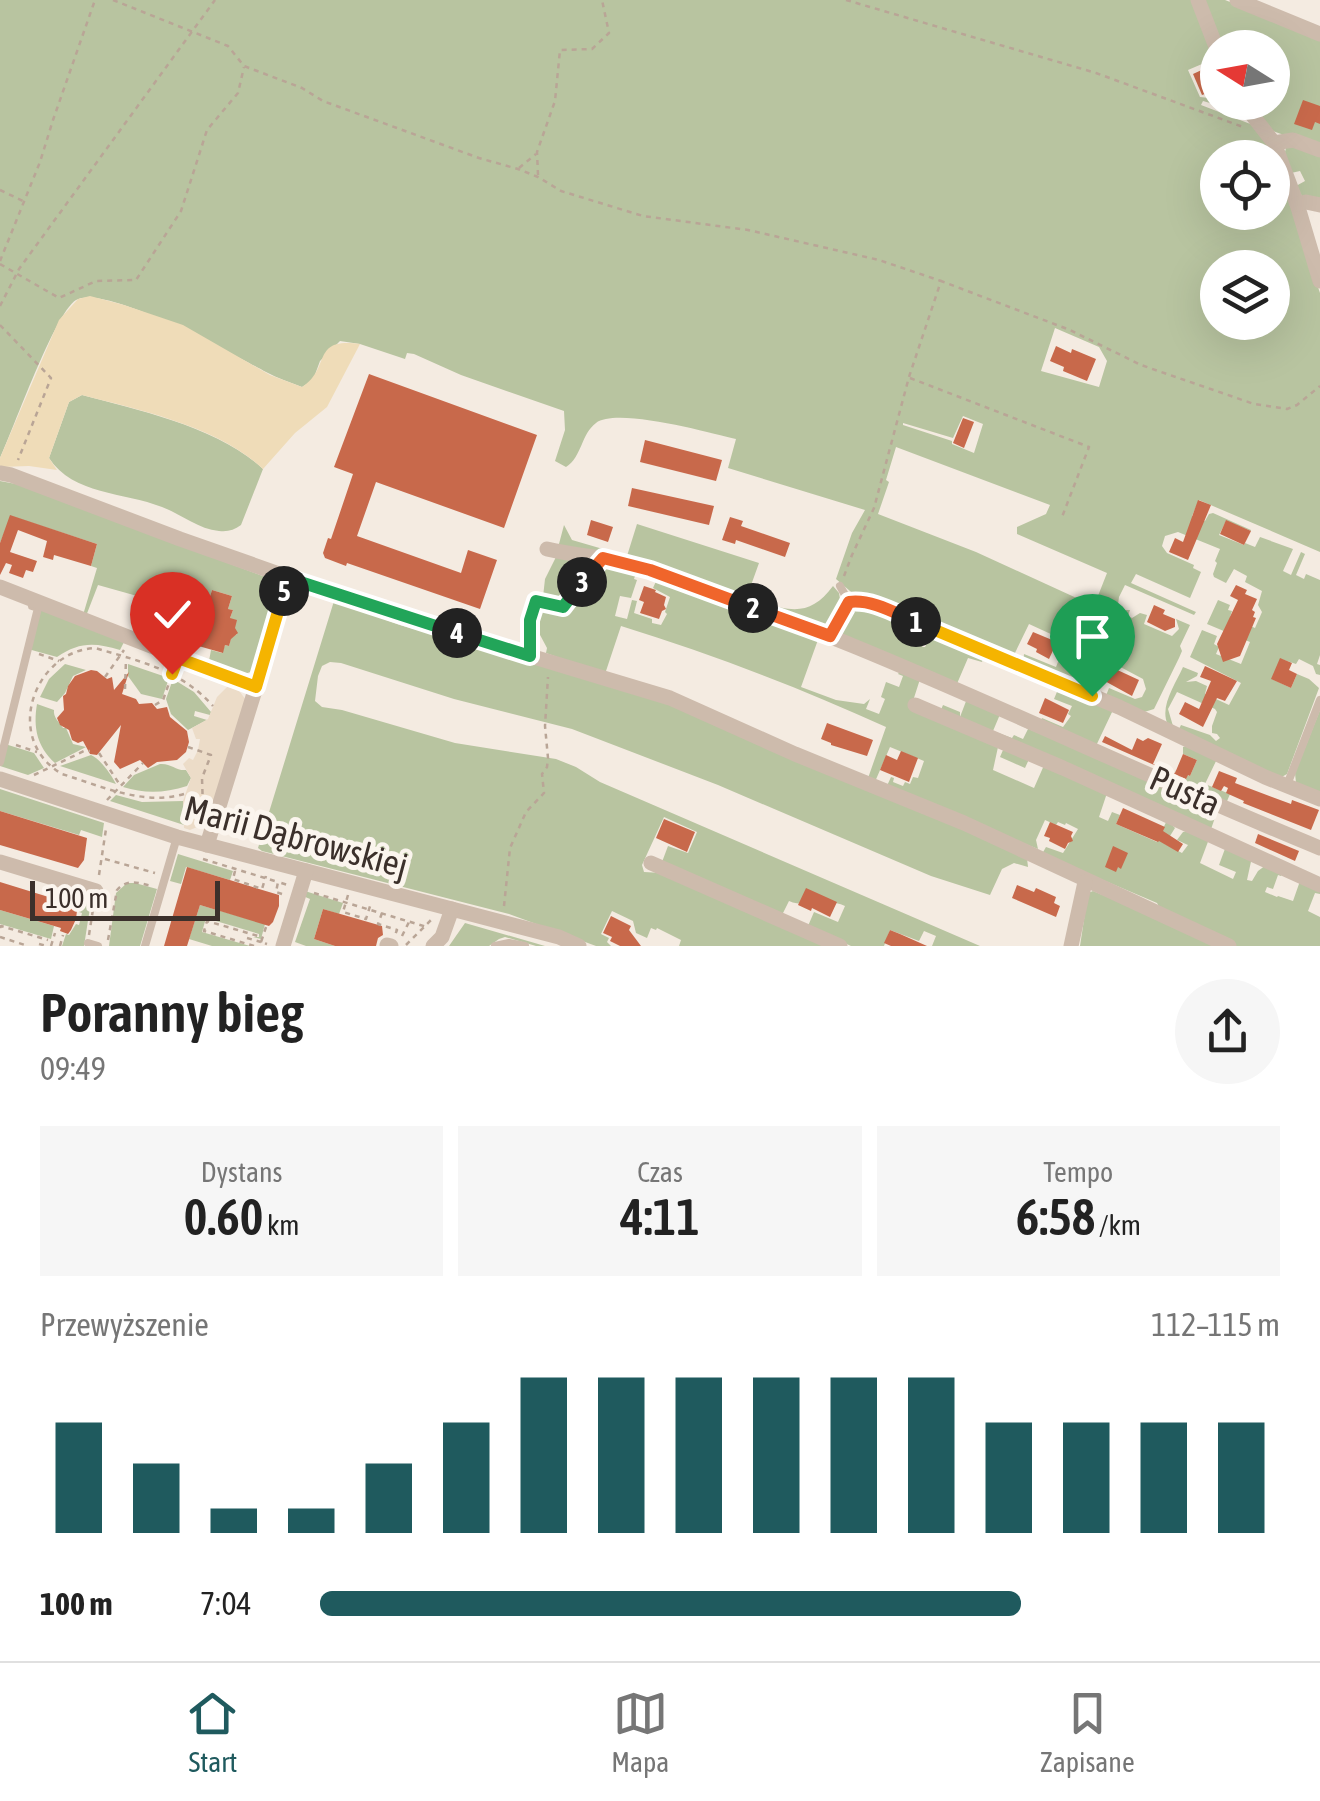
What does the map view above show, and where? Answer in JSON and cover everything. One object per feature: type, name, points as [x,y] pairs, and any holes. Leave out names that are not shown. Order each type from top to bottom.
[{"type":"street","points":[[1198,0],[1210,30]]},
{"type":"street","points":[[1237,0],[1320,34]]},
{"type":"street","points":[[1256,120],[1271,139],[1298,204],[1320,281]]},
{"type":"street","points":[[1271,139],[1293,140],[1320,150]]},
{"type":"street","points":[[1298,204],[1320,204]]},
{"type":"street","points":[[6,474],[401,617],[670,698],[964,824],[1229,946]]},
{"type":"street","points":[[547,549],[650,570],[830,636],[1320,848]]},
{"type":"street","points":[[0,591],[128,639],[176,666],[256,687],[206,852]]},
{"type":"street","points":[[830,636],[849,602],[872,604],[1154,722],[1320,799]]},
{"type":"street","name":"Pusta","points":[[915,705],[1320,886]]},
{"type":"street","name":"Marii Dąbrowskiej","points":[[0,779],[177,837],[206,852],[306,871],[559,937],[578,946]]},
{"type":"street","points":[[0,862],[107,894]]},
{"type":"street","points":[[651,862],[840,946]]},
{"type":"street","points":[[284,946],[306,871]]},
{"type":"street","points":[[1070,946],[1086,882]]},
{"type":"street","points":[[433,946],[442,937],[452,909]]},
{"type":"lane","points":[[840,586],[849,602]]},
{"type":"lane","points":[[0,591],[38,608],[0,762]]},
{"type":"lane","points":[[1287,786],[1320,700]]},
{"type":"lane","points":[[146,946],[177,837]]},
{"type":"lane","points":[[496,946],[509,942],[525,946]]},
{"type":"path","points":[[95,0],[40,162],[0,263],[59,298],[96,281],[136,280],[182,211],[207,130],[238,93],[244,66]]},
{"type":"path","points":[[112,0],[228,46],[244,66],[302,88],[323,101],[479,158],[518,168],[561,192],[644,216],[748,230],[879,260],[1070,330],[1141,365],[1254,404],[1287,409],[1297,406],[1320,386]]},
{"type":"path","points":[[0,306],[16,274],[215,0]]},
{"type":"path","points":[[538,177],[537,152],[555,102],[560,50],[592,49],[608,34],[602,0]]},
{"type":"path","points":[[846,0],[1096,73],[1271,139]]},
{"type":"path","points":[[518,168],[537,152]]},
{"type":"path","points":[[0,190],[24,202]]},
{"type":"path","points":[[840,586],[874,508],[909,377],[941,281]]},
{"type":"path","points":[[0,325],[51,378],[6,474]]},
{"type":"path","points":[[909,377],[1089,448],[1062,517]]},
{"type":"path","points":[[530,656],[530,620],[536,601],[563,607],[603,558]]},
{"type":"path","points":[[256,687],[288,578]]},
{"type":"path","points":[[125,689],[128,639]]},
{"type":"path","points":[[184,794],[172,798],[139,797],[51,768],[33,743],[29,727],[32,700],[60,660],[80,649],[94,648],[176,666],[214,706]]},
{"type":"path","points":[[28,650],[60,660]]},
{"type":"path","points":[[105,677],[124,657]]},
{"type":"path","points":[[502,922],[510,848],[526,812],[544,793],[549,661]]},
{"type":"path","points":[[154,705],[163,700],[176,666]]},
{"type":"path","points":[[5,742],[39,752]]},
{"type":"path","points":[[188,747],[211,755],[202,778],[203,809]]},
{"type":"path","points":[[27,778],[90,751]]},
{"type":"path","points":[[99,753],[121,786]]},
{"type":"path","points":[[103,805],[143,763]]},
{"type":"path","points":[[206,852],[299,894]]},
{"type":"path","points":[[102,858],[166,876]]},
{"type":"path","points":[[236,867],[233,879],[262,888],[265,878]]},
{"type":"path","points":[[278,882],[276,892],[346,902],[427,927]]},
{"type":"path","points":[[108,940],[107,894],[126,883],[154,887]]},
{"type":"path","points":[[348,894],[344,912],[366,918],[372,899]]},
{"type":"path","points":[[378,924],[382,914]]},
{"type":"path","points":[[258,936],[247,938],[204,930],[207,921],[247,938],[258,945],[273,946]]},
{"type":"path","points":[[391,946],[409,922]]},
{"type":"path","points":[[258,945],[266,926]]},
{"type":"path","points":[[0,928],[49,944],[55,933]]},
{"type":"path","points":[[60,946],[63,934]]},
{"type":"path","points":[[0,937],[28,946]]},
{"type":"green space","points":[[0,0],[1195,0],[1206,30],[1200,30],[1200,65],[1188,70],[1200,97],[1200,120],[1240,120],[1253,125],[1265,140],[1200,140],[1200,230],[1290,230],[1290,204],[1320,293],[1320,552],[1199,500],[1192,516],[1205,521],[1213,513],[1251,530],[1226,521],[1219,535],[1244,545],[1255,547],[1260,537],[1293,549],[1283,571],[1291,575],[1301,552],[1305,554],[1296,575],[1304,579],[1306,574],[1320,580],[1320,675],[1299,659],[1296,664],[1281,659],[1272,679],[1291,688],[1297,674],[1319,688],[1287,774],[1280,778],[1179,729],[1181,725],[1216,741],[1220,738],[1212,733],[1215,709],[1177,692],[1168,709],[1173,726],[1168,725],[1167,703],[1183,667],[1198,673],[1186,682],[1207,686],[1205,694],[1229,705],[1241,683],[1190,657],[1202,630],[1217,636],[1216,654],[1241,664],[1250,642],[1207,624],[1218,600],[1230,605],[1230,617],[1255,628],[1262,612],[1258,605],[1262,591],[1245,582],[1247,576],[1234,569],[1226,583],[1214,577],[1220,549],[1178,532],[1165,536],[1162,546],[1167,553],[1201,572],[1190,598],[1136,574],[1131,583],[1196,612],[1194,615],[1125,585],[1119,597],[1117,612],[1130,610],[1128,616],[1132,618],[1140,613],[1147,615],[1144,624],[1172,636],[1179,629],[1176,619],[1190,625],[1154,709],[1141,713],[1105,698],[1109,688],[1135,699],[1142,697],[1146,689],[1143,679],[1096,654],[1079,687],[1023,664],[1024,654],[1056,667],[1066,641],[1029,624],[1012,659],[857,597],[836,579],[852,533],[865,510],[728,468],[736,439],[642,419],[607,419],[591,428],[566,467],[555,461],[565,430],[564,411],[414,354],[407,353],[405,359],[340,341],[320,361],[313,380],[302,387],[141,311],[91,298],[76,300],[67,310],[46,348],[0,458]],"holes":[[[1055,328],[1099,347],[1107,361],[1099,387],[1041,371]],[[963,416],[983,424],[974,453],[903,423],[953,438]],[[896,447],[1050,505],[1046,514],[1017,527],[1017,534],[1107,573],[1094,606],[976,552],[878,514],[889,482],[886,480]]]},
{"type":"green space","points":[[1201,0],[1225,0],[1320,37],[1320,148],[1270,130],[1261,120],[1290,120],[1290,30],[1212,30]]},
{"type":"green space","points":[[1290,145],[1320,152],[1320,201],[1302,196],[1296,186],[1305,181],[1300,171],[1291,173]]},
{"type":"green space","points":[[82,395],[202,432],[225,442],[263,469],[241,525],[228,531],[211,530],[162,507],[85,486],[59,470],[49,458],[69,402]]},
{"type":"green space","points":[[0,481],[279,582],[282,589],[257,670],[241,675],[209,661],[211,650],[222,653],[237,634],[230,618],[233,610],[228,609],[232,596],[212,590],[208,603],[194,612],[98,585],[86,616],[83,615],[97,568],[91,566],[97,544],[11,516],[0,543]]},
{"type":"green space","points":[[637,524],[759,563],[745,602],[636,573],[631,598],[620,596],[615,616],[627,619],[632,600],[637,601],[634,613],[661,625],[670,597],[653,588],[657,579],[819,637],[801,687],[836,700],[864,704],[870,699],[866,709],[879,714],[886,682],[899,687],[903,676],[898,674],[902,669],[921,676],[913,701],[1030,757],[1025,768],[1000,757],[1003,750],[998,747],[993,770],[1034,788],[1045,763],[1107,793],[1099,817],[1108,821],[1112,812],[1120,815],[1116,824],[1157,842],[1167,820],[1175,828],[1165,844],[1182,853],[1188,845],[1177,840],[1183,832],[1209,839],[1200,863],[1233,879],[1236,872],[1219,865],[1226,846],[1252,857],[1247,880],[1252,881],[1266,865],[1283,872],[1273,889],[1267,887],[1265,892],[1293,901],[1300,881],[1320,890],[1308,911],[1320,917],[1320,946],[1234,946],[1161,910],[1157,903],[1042,854],[1046,847],[1063,853],[1078,829],[1066,823],[1056,825],[1045,820],[1036,840],[1038,849],[886,788],[891,777],[903,786],[905,782],[910,784],[913,777],[918,778],[924,761],[890,747],[874,784],[867,781],[886,727],[755,672],[621,626],[605,674],[546,653],[532,620],[536,603],[543,597],[545,579],[564,525],[572,540],[627,556]]},
{"type":"green space","points":[[833,586],[841,605],[826,625],[766,610],[765,603],[794,609],[811,606]]},
{"type":"green space","points":[[334,601],[400,625],[671,702],[1027,858],[1028,867],[1014,863],[1002,869],[990,895],[931,876],[718,785],[572,729],[330,662],[322,666],[318,676],[315,701],[322,707],[455,743],[556,759],[600,782],[980,946],[932,946],[936,936],[924,931],[919,941],[890,930],[884,946],[851,946],[808,926],[814,912],[838,922],[845,906],[789,901],[782,915],[662,862],[668,846],[688,853],[697,832],[664,817],[642,865],[644,872],[662,873],[834,946],[679,946],[681,940],[657,928],[651,928],[647,938],[636,933],[633,921],[612,911],[601,934],[609,938],[611,946],[596,946],[509,914],[262,851],[258,848]]},
{"type":"green space","points":[[37,605],[124,642],[120,650],[87,645],[57,657],[28,649]]},
{"type":"green space","points":[[857,605],[922,632],[923,647],[931,636],[983,658],[982,662],[968,658],[956,686],[841,635]]},
{"type":"green space","points":[[65,664],[86,670],[73,676],[57,702],[40,697],[49,679]]},
{"type":"green space","points":[[128,664],[169,678],[162,699],[141,694],[128,676]]},
{"type":"green space","points":[[173,679],[194,692],[211,712],[210,715],[195,711],[194,716],[207,720],[188,730],[171,714],[166,699]]},
{"type":"green space","points":[[1059,687],[1113,710],[1095,748],[1041,721],[1042,718],[1063,727],[1071,716],[1068,714],[1072,706],[1054,699]]},
{"type":"green space","points":[[968,696],[1001,712],[993,731],[1023,739],[1028,729],[1017,724],[1218,809],[1210,832],[940,712],[943,705],[960,712],[960,717]]},
{"type":"green space","points":[[37,704],[54,710],[73,744],[86,747],[55,763],[38,736]]},
{"type":"green space","points":[[1320,710],[1320,795],[1296,783],[1295,773]]},
{"type":"green space","points":[[5,744],[34,753],[44,768],[28,775],[0,766]]},
{"type":"green space","points":[[1189,745],[1217,759],[1205,784],[1230,794],[1225,806],[1182,788],[1186,778],[1176,770],[1190,776],[1197,760],[1183,754],[1183,747]]},
{"type":"green space","points":[[91,755],[105,767],[116,784],[60,766]]},
{"type":"green space","points":[[160,764],[186,770],[191,778],[187,786],[155,792],[123,787],[134,775]]},
{"type":"green space","points":[[0,789],[104,823],[102,837],[81,830],[79,835],[0,811]]},
{"type":"green space","points":[[116,795],[142,802],[183,801],[184,825],[110,801]]},
{"type":"green space","points":[[178,854],[233,871],[230,880],[186,867],[181,884],[170,881]]},
{"type":"green space","points":[[127,883],[157,889],[140,946],[109,946],[116,893]]},
{"type":"green space","points":[[80,891],[92,895],[84,946],[62,946],[66,934],[79,925]]},
{"type":"green space","points":[[305,891],[343,903],[339,914],[323,909],[314,939],[335,946],[295,942],[310,899],[303,896]]},
{"type":"green space","points":[[1093,891],[1225,946],[1080,946],[1088,893]]},
{"type":"green space","points":[[200,905],[265,924],[261,939],[253,937],[259,934],[206,918],[202,932],[250,946],[212,946],[189,939]]},
{"type":"green space","points":[[0,910],[54,926],[51,939],[0,924]]},
{"type":"green space","points":[[465,923],[545,946],[505,937],[489,946],[449,946]]},
{"type":"sand","points":[[90,296],[183,325],[270,375],[302,387],[334,345],[360,344],[327,407],[295,433],[263,469],[245,454],[202,431],[82,395],[69,402],[49,458],[57,470],[0,467],[0,458],[59,320],[78,299]]},
{"type":"shaded area","points":[[229,685],[237,688],[246,700],[207,823],[190,830],[184,828],[183,801],[191,778],[183,764],[189,758],[193,760],[198,750],[200,739],[196,739],[192,728],[208,719],[217,697]]},
{"type":"building","points":[[1200,71],[1200,90],[1193,74]]},
{"type":"building","points":[[1303,100],[1320,106],[1320,124],[1315,122],[1312,130],[1294,124]]},
{"type":"building","points":[[1056,346],[1096,359],[1087,381],[1050,361]]},
{"type":"building","points":[[369,374],[537,435],[504,528],[376,482],[357,536],[461,573],[468,550],[497,560],[480,609],[325,558],[328,538],[331,539],[353,474],[334,467]]},
{"type":"building","points":[[963,418],[974,422],[964,448],[953,443]]},
{"type":"building","points":[[645,440],[722,460],[716,481],[640,462]]},
{"type":"building","points":[[632,488],[714,506],[709,525],[628,506]]},
{"type":"building","points":[[1198,500],[1211,505],[1188,560],[1169,552],[1175,538],[1183,542]]},
{"type":"building","points":[[10,515],[97,544],[91,566],[54,555],[53,560],[43,557],[47,541],[18,530],[10,552],[37,561],[33,572],[26,570],[23,578],[9,573],[12,565],[6,563],[0,575],[0,543]]},
{"type":"building","points":[[730,517],[743,521],[741,526],[790,543],[785,557],[736,540],[735,544],[722,540]]},
{"type":"building","points":[[591,520],[613,527],[608,542],[587,535]]},
{"type":"building","points":[[1226,520],[1251,531],[1244,545],[1220,534]]},
{"type":"building","points":[[1236,585],[1257,599],[1252,610],[1256,618],[1240,656],[1223,662],[1217,644],[1238,600],[1230,596]]},
{"type":"building","points":[[644,586],[666,597],[666,609],[659,619],[640,613]]},
{"type":"building","points":[[212,590],[232,596],[228,609],[233,610],[230,618],[237,620],[238,633],[229,646],[225,645],[223,653],[195,645]]},
{"type":"building","points":[[144,604],[166,611],[158,637],[137,628]]},
{"type":"building","points":[[1154,605],[1175,619],[1175,627],[1165,631],[1147,622]]},
{"type":"building","points":[[1033,632],[1057,642],[1049,659],[1027,644]]},
{"type":"building","points":[[1280,658],[1292,663],[1289,670],[1297,674],[1291,688],[1271,679]]},
{"type":"building","points":[[1098,661],[1139,680],[1132,696],[1092,674]]},
{"type":"building","points":[[1205,666],[1237,681],[1225,701],[1217,698],[1203,727],[1179,714],[1185,702],[1199,709],[1211,681],[1200,677]]},
{"type":"building","points":[[91,670],[107,679],[112,677],[114,690],[129,672],[122,694],[139,704],[152,703],[157,709],[167,707],[170,717],[187,731],[186,752],[177,760],[157,762],[148,768],[140,760],[120,769],[114,762],[121,725],[97,755],[90,754],[83,741],[72,740],[69,730],[57,718],[64,710],[63,696],[75,676]]},
{"type":"building","points":[[1045,698],[1069,710],[1063,723],[1039,713]]},
{"type":"building","points":[[827,723],[873,740],[867,756],[821,739]]},
{"type":"building","points":[[1105,736],[1132,750],[1137,738],[1162,744],[1153,764],[1175,773],[1183,754],[1197,760],[1186,779],[1102,742]]},
{"type":"building","points":[[901,751],[918,758],[909,782],[880,770],[886,755],[897,760]]},
{"type":"building","points":[[1219,771],[1237,778],[1235,783],[1319,810],[1311,830],[1243,803],[1226,793],[1228,788],[1224,786],[1221,791],[1212,787]]},
{"type":"building","points":[[1123,808],[1165,827],[1163,831],[1183,844],[1178,852],[1116,824]]},
{"type":"building","points":[[0,811],[87,838],[84,860],[78,868],[0,845]]},
{"type":"building","points":[[664,819],[695,832],[687,852],[656,838]]},
{"type":"building","points":[[1050,822],[1073,832],[1073,841],[1065,849],[1044,836]]},
{"type":"building","points":[[1258,834],[1299,851],[1295,861],[1255,843]]},
{"type":"building","points":[[1113,846],[1128,853],[1116,872],[1105,867]]},
{"type":"building","points":[[187,867],[279,895],[273,922],[269,926],[200,905],[187,946],[164,946]]},
{"type":"building","points":[[0,882],[68,903],[78,902],[71,930],[68,934],[61,928],[0,910]]},
{"type":"building","points":[[1017,885],[1056,897],[1054,903],[1060,906],[1056,917],[1012,898]]},
{"type":"building","points":[[806,888],[837,902],[830,917],[798,905]]},
{"type":"building","points":[[323,909],[382,926],[383,935],[376,946],[335,946],[314,939]]},
{"type":"building","points":[[611,916],[631,926],[629,930],[641,946],[620,946],[610,941],[612,937],[603,933]]},
{"type":"building","points":[[890,930],[927,946],[884,943]]},
{"type":"route","points":[[172,674],[178,658],[256,687],[288,578],[530,656],[530,620],[536,601],[563,607],[603,558],[650,570],[830,636],[849,602],[872,604],[1092,696]]}]
